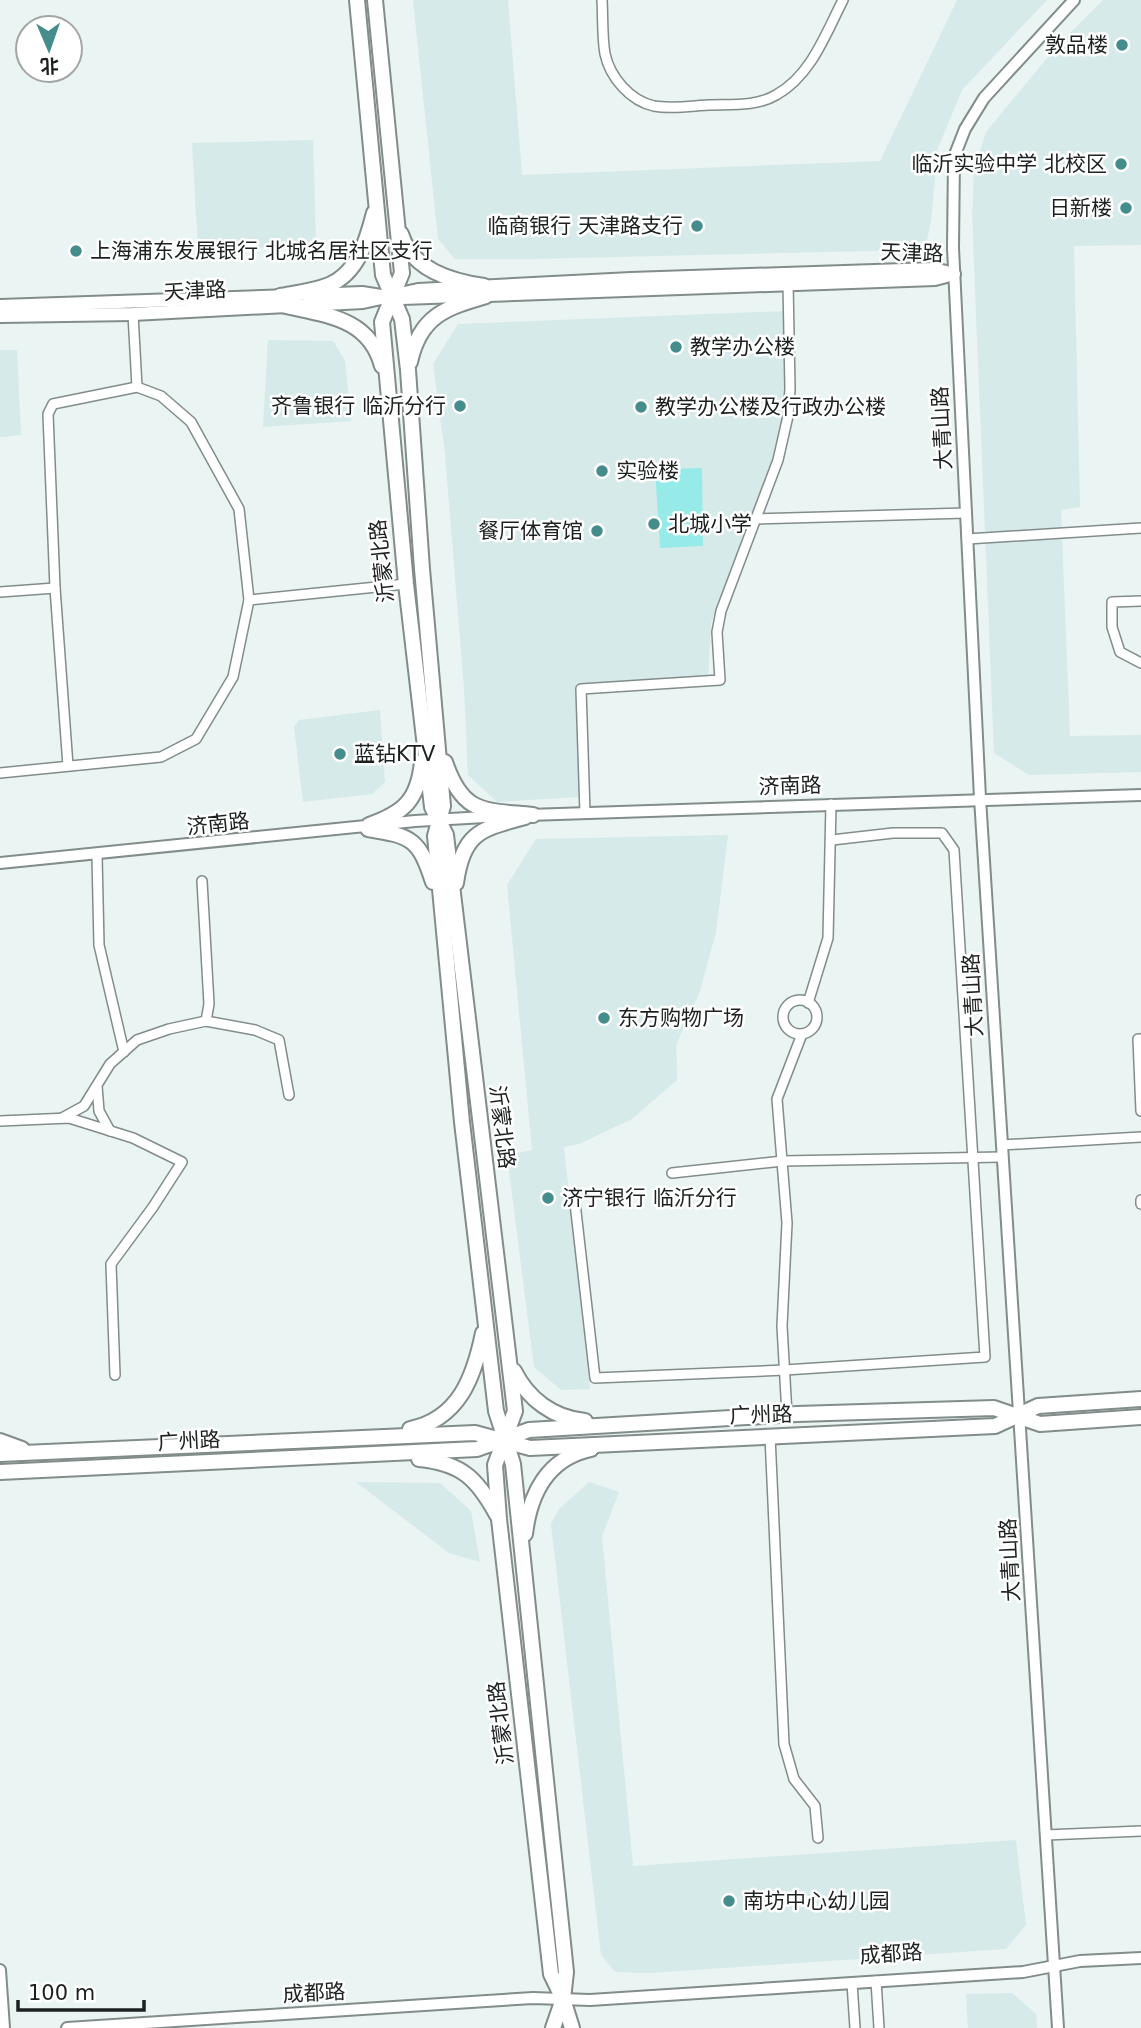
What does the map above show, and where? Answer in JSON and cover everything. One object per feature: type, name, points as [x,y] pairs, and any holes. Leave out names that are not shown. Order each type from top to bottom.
[{"type":"main road","name":"沂蒙北路","points":[[357,0],[383,275],[402,319],[408,370],[431,736]]},
{"type":"main road","name":"沂蒙北路","points":[[375,0],[402,273],[382,322],[405,584],[443,806],[435,836],[510,1363],[515,1410],[495,1465],[499,1519],[551,1974],[572,2028]]},
{"type":"main road","points":[[281,301],[330,285],[351,269],[368,235],[377,205]]},
{"type":"main road","points":[[399,225],[404,244],[423,264],[438,274],[485,291]]},
{"type":"main road","name":"天津路","points":[[485,291],[644,278],[934,269],[954,274]]},
{"type":"main road","name":"天津路","points":[[0,306],[363,302],[418,290],[788,284],[935,279],[954,274]]},
{"type":"main road","points":[[408,370],[414,344],[426,325],[450,306],[485,291]]},
{"type":"main road","points":[[281,301],[358,327],[381,360],[387,382]]},
{"type":"main road","name":"天津路","points":[[0,316],[134,314],[281,301]]},
{"type":"main road","points":[[431,736],[453,786],[465,801],[488,810],[533,815]]},
{"type":"main road","points":[[369,827],[393,817],[408,804],[417,787],[431,736]]},
{"type":"main road","points":[[447,906],[463,851],[471,840],[485,828],[533,815]]},
{"type":"main road","points":[[369,827],[399,834],[412,841],[425,855],[447,906]]},
{"type":"main road","name":"沂蒙北路","points":[[447,906],[462,1122],[496,1411],[513,1464],[566,1972],[563,2000],[553,2028]]},
{"type":"main road","points":[[381,1435],[421,1427],[447,1412],[468,1384],[478,1360],[486,1321]]},
{"type":"main road","points":[[510,1363],[520,1384],[536,1402],[557,1415],[580,1421],[628,1424]]},
{"type":"main road","name":"广州路","points":[[0,1454],[381,1435],[475,1433],[530,1448],[995,1426],[1038,1406],[1141,1399]]},
{"type":"main road","name":"广州路","points":[[0,1472],[477,1449],[529,1430],[787,1415],[994,1408],[1040,1424],[1141,1417]]},
{"type":"main road","points":[[0,1441],[30,1452]]},
{"type":"main road","points":[[523,1559],[532,1499],[544,1476],[559,1464],[584,1451],[631,1442]]},
{"type":"main road","points":[[379,1453],[443,1461],[470,1476],[486,1495],[499,1519]]},
{"type":"main road","points":[[0,1484],[27,1470]]},
{"type":"street","points":[[602,0],[605,54],[613,74],[630,95],[653,106],[679,107],[758,103],[777,95],[799,77],[811,61],[843,0]]},
{"type":"street","name":"大青山路","points":[[1058,2028],[980,799],[954,274],[954,157],[965,129],[984,98],[1074,0]]},
{"type":"street","points":[[585,813],[581,689],[719,680],[717,632],[721,611],[778,460],[788,416],[788,284]]},
{"type":"street","points":[[134,314],[137,387]]},
{"type":"street","points":[[0,774],[161,757],[196,739],[233,677],[249,600],[239,509],[191,422],[161,396],[137,387],[53,404],[48,414],[55,588],[68,766]]},
{"type":"street","points":[[754,519],[966,513]]},
{"type":"street","points":[[967,539],[1141,528]]},
{"type":"street","points":[[249,600],[405,584]]},
{"type":"street","points":[[0,592],[55,588]]},
{"type":"street","points":[[1141,601],[1112,602],[1111,627],[1120,652],[1141,663]]},
{"type":"street","name":"济南路","points":[[0,865],[369,827],[415,825],[439,818],[1141,795]]},
{"type":"street","points":[[808,1003],[828,938],[831,804]]},
{"type":"street","name":"济南路","points":[[0,865],[369,827]]},
{"type":"street","points":[[575,1203],[595,1378],[785,1370],[985,1357],[954,849],[942,833],[893,833],[832,840]]},
{"type":"street","points":[[97,856],[99,945],[124,1052]]},
{"type":"street","points":[[202,881],[209,1004],[206,1021]]},
{"type":"street","points":[[799,1000],[808,1003],[813,1006],[817,1019],[813,1028],[802,1034],[794,1033],[787,1028],[784,1012],[792,1002],[799,1000]]},
{"type":"street","points":[[61,1119],[84,1105],[110,1064],[137,1040],[169,1028],[206,1021],[255,1030],[279,1040],[289,1095]]},
{"type":"street","points":[[787,1415],[782,1326],[787,1223],[776,1099],[802,1034]]},
{"type":"street","points":[[1141,1038],[1138,1039],[1141,1111]]},
{"type":"street","points":[[97,1087],[99,1111],[110,1131]]},
{"type":"street","points":[[0,1121],[69,1118],[133,1138],[182,1162],[111,1264],[115,1375]]},
{"type":"street","points":[[1002,1145],[1141,1137]]},
{"type":"street","points":[[672,1173],[783,1161],[1002,1157]]},
{"type":"street","points":[[770,1436],[784,1744],[793,1779],[815,1806],[818,1838]]},
{"type":"street","points":[[1046,1835],[1141,1831]]},
{"type":"street","name":"成都路","points":[[67,2028],[533,1998],[590,2000],[1024,1972],[1080,1961],[1141,1958]]},
{"type":"street","name":"成都路","points":[[166,2028],[533,2004],[590,1993],[1024,1965],[1081,1969],[1141,1965]]},
{"type":"street","points":[[0,1970],[4,2028]]},
{"type":"street","points":[[876,1981],[879,2028]]},
{"type":"street","points":[[852,1983],[855,2028]]},
{"type":"shaded area","points":[[413,0],[508,0],[522,175],[880,161],[957,0],[1047,0],[962,90],[938,148],[926,245],[911,250],[455,259],[438,239]]},
{"type":"shaded area","points":[[1103,0],[1141,0],[1141,245],[1074,246],[1080,507],[1061,510],[1070,736],[1141,735],[1141,772],[1029,775],[994,753],[972,215],[974,171],[986,132],[1057,46]]},
{"type":"shaded area","points":[[313,140],[316,236],[304,246],[198,249],[192,143]]},
{"type":"shaded area","points":[[785,311],[787,383],[777,447],[711,623],[708,676],[577,685],[580,797],[497,802],[468,775],[464,689],[445,454],[433,364],[458,324]]},
{"type":"shaded area","points":[[268,340],[333,341],[345,361],[351,421],[263,427]]},
{"type":"shaded area","points":[[0,350],[17,350],[21,435],[0,437]]},
{"type":"shaded area","points":[[702,468],[703,546],[660,548],[655,469]]},
{"type":"shaded area","points":[[380,710],[385,782],[372,794],[303,802],[294,727],[299,720]]},
{"type":"shaded area","name":"东方购物广场","points":[[728,835],[716,932],[700,991],[676,1045],[677,1080],[632,1119],[579,1144],[564,1147],[590,1389],[561,1390],[534,1367],[507,1155],[532,1150],[507,885],[536,839]]},
{"type":"shaded area","points":[[356,1482],[440,1483],[471,1511],[480,1562],[449,1553]]},
{"type":"shaded area","points":[[589,1482],[619,1492],[602,1536],[633,1866],[1016,1840],[1026,1925],[1006,1949],[650,1973],[615,1972],[601,1955],[551,1524],[559,1509]]},
{"type":"shaded area","points":[[1012,1993],[1036,2014],[1037,2028],[968,2028],[966,1994]]},
{"type":"place","name":"敦品楼","points":[[1122,45]]},
{"type":"place","name":"临沂实验中学 北校区","points":[[1121,164]]},
{"type":"place","name":"日新楼","points":[[1126,208]]},
{"type":"place","name":"临商银行 天津路支行","points":[[697,226]]},
{"type":"place","name":"上海浦东发展银行 北城名居社区支行","points":[[76,251]]},
{"type":"place","name":"教学办公楼","points":[[676,347]]},
{"type":"place","name":"齐鲁银行 临沂分行","points":[[460,406]]},
{"type":"place","name":"教学办公楼及行政办公楼","points":[[641,407]]},
{"type":"place","name":"实验楼","points":[[602,471]]},
{"type":"place","name":"北城小学","points":[[654,524]]},
{"type":"place","name":"餐厅体育馆","points":[[597,531]]},
{"type":"place","name":"蓝钻KTV","points":[[340,754]]},
{"type":"place","name":"东方购物广场","points":[[604,1018]]},
{"type":"place","name":"济宁银行 临沂分行","points":[[548,1198]]},
{"type":"place","name":"南坊中心幼儿园","points":[[729,1901]]}]
